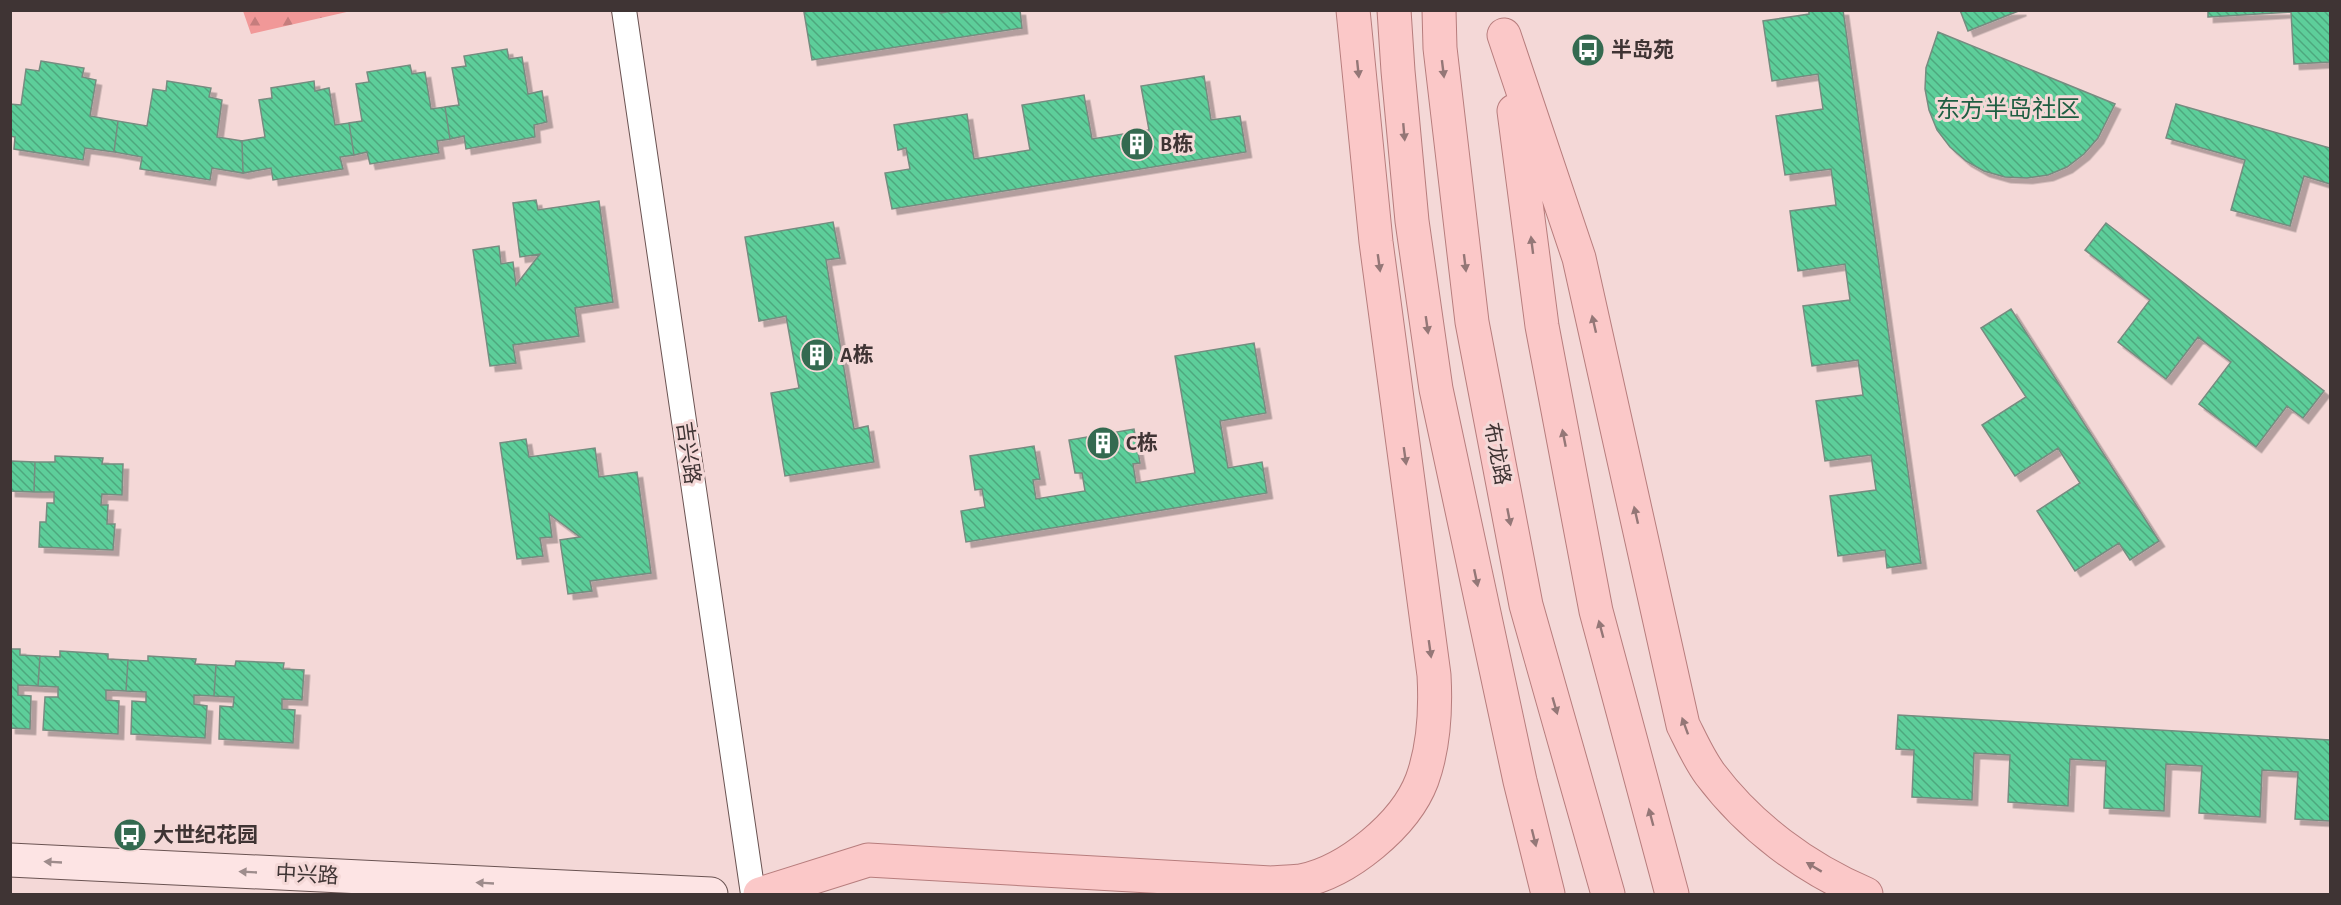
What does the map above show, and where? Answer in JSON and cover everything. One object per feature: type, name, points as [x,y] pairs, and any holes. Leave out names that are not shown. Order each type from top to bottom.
[{"type":"main road","points":[[760,894],[868,860],[1273,883],[1301,880],[1325,873],[1365,849],[1393,824],[1414,797],[1430,748],[1434,714],[1434,675],[1376,242],[1353,10]]},
{"type":"main road","points":[[1394,10],[1412,221],[1436,389],[1520,782],[1548,894]]},
{"type":"main road","name":"布龙路","points":[[1439,10],[1440,48],[1474,333],[1527,605],[1607,891]]},
{"type":"main road","points":[[1504,23],[1579,258],[1683,725],[1709,773],[1758,826],[1782,846],[1819,871],[1866,894]]},
{"type":"main road","points":[[1504,23],[1542,326],[1594,600],[1669,884]]},
{"type":"main road","name":"中兴路","points":[[10,860],[711,894]]},
{"type":"street","name":"吉兴路","points":[[624,10],[753,894]]},
{"type":"green space","points":[[243,10],[351,11],[251,34]]},
{"type":"building","points":[[815,10],[941,10],[941,13],[956,10],[1020,10],[1022,28],[812,60],[804,12]]},
{"type":"building","points":[[1809,10],[1843,10],[1921,563],[1887,568],[1885,550],[1838,556],[1830,496],[1876,490],[1871,455],[1825,461],[1816,401],[1863,395],[1858,360],[1812,366],[1803,306],[1850,300],[1845,264],[1798,271],[1790,211],[1836,205],[1831,169],[1785,175],[1776,116],[1823,109],[1818,74],[1772,81],[1763,21],[1809,14]]},
{"type":"building","points":[[1960,10],[2021,10],[1968,31]]},
{"type":"building","points":[[2208,10],[2330,10],[2330,62],[2294,64],[2291,12],[2208,17]]},
{"type":"building","points":[[1938,32],[2115,104],[2098,138],[2084,154],[2067,167],[2048,175],[2027,178],[2005,177],[1984,171],[1966,161],[1950,147],[1937,130],[1929,110],[1925,89],[1926,68]]},
{"type":"building","points":[[507,49],[509,59],[522,57],[528,94],[542,91],[547,122],[534,125],[535,137],[466,149],[464,136],[450,139],[445,107],[459,105],[452,68],[466,66],[464,56]]},
{"type":"building","points":[[41,61],[84,68],[82,77],[96,80],[90,116],[118,121],[114,152],[85,148],[83,160],[14,149],[15,137],[10,136],[10,104],[21,105],[26,69],[39,71]]},
{"type":"building","points":[[410,65],[412,74],[425,72],[431,109],[445,107],[450,139],[437,141],[439,153],[370,164],[367,152],[354,155],[349,123],[362,121],[356,84],[369,82],[367,72]]},
{"type":"building","name":"B栋","points":[[1204,76],[1211,120],[1240,116],[1246,152],[892,209],[885,173],[910,169],[906,148],[898,150],[894,125],[967,114],[974,159],[1030,150],[1022,105],[1084,95],[1092,139],[1149,130],[1141,86]]},
{"type":"building","points":[[167,81],[211,88],[209,97],[222,100],[217,137],[242,141],[243,173],[212,168],[210,180],[140,169],[142,157],[114,152],[118,121],[147,126],[153,89],[166,91]]},
{"type":"building","points":[[314,81],[315,91],[329,88],[335,125],[349,123],[354,155],[340,157],[343,169],[273,180],[271,168],[243,173],[242,141],[265,137],[259,100],[272,98],[271,88]]},
{"type":"building","points":[[2176,104],[2330,148],[2330,184],[2304,176],[2290,226],[2231,210],[2245,160],[2166,138]]},
{"type":"building","points":[[536,200],[538,210],[599,201],[613,302],[575,308],[579,336],[513,345],[516,363],[490,366],[473,250],[499,246],[501,264],[513,262],[516,285],[540,254],[520,257],[513,203]]},
{"type":"building","name":"A栋","points":[[833,222],[840,258],[826,260],[854,429],[868,426],[874,462],[785,476],[771,393],[799,388],[786,316],[759,321],[745,237]]},
{"type":"building","points":[[2106,223],[2324,391],[2303,418],[2287,406],[2256,447],[2199,404],[2231,362],[2198,337],[2166,379],[2118,342],[2150,300],[2085,250]]},
{"type":"building","points":[[2011,309],[2159,541],[2130,560],[2119,543],[2075,571],[2037,511],[2080,483],[2058,448],[2015,476],[1982,425],[2026,397],[1981,328]]},
{"type":"building","name":"C栋","points":[[1254,343],[1266,413],[1220,421],[1228,468],[1262,462],[1267,493],[966,542],[961,511],[985,507],[982,489],[975,490],[970,456],[1034,446],[1040,479],[1033,480],[1036,499],[1085,491],[1082,473],[1075,473],[1069,440],[1134,429],[1140,463],[1133,464],[1136,483],[1195,473],[1175,356]]},
{"type":"building","points":[[526,439],[529,457],[595,448],[599,477],[637,472],[651,573],[590,581],[592,591],[568,594],[560,540],[580,537],[549,514],[552,537],[540,538],[543,556],[517,559],[500,443]]},
{"type":"building","points":[[55,456],[103,458],[102,464],[123,464],[122,495],[102,494],[101,505],[108,505],[107,524],[115,524],[113,550],[39,547],[40,522],[46,522],[47,503],[54,503],[54,492],[34,492],[35,462],[55,462]]},
{"type":"building","points":[[10,461],[35,462],[34,492],[10,491]]},
{"type":"building","points":[[10,649],[20,649],[20,655],[40,656],[38,686],[18,685],[18,695],[31,696],[30,729],[10,728]]},
{"type":"building","points":[[60,651],[108,654],[108,659],[128,660],[126,691],[106,690],[106,700],[119,701],[118,734],[43,730],[45,697],[58,697],[58,687],[38,686],[40,656],[60,657]]},
{"type":"building","points":[[148,656],[196,659],[195,664],[216,665],[214,696],[194,695],[194,704],[207,706],[205,738],[131,734],[132,701],[146,702],[146,692],[126,691],[128,660],[148,661]]},
{"type":"building","points":[[236,661],[284,663],[283,669],[304,670],[302,700],[282,699],[282,709],[295,710],[293,743],[219,739],[220,706],[233,707],[234,697],[214,696],[216,665],[235,666]]},
{"type":"building","points":[[1898,715],[2330,740],[2330,821],[2295,819],[2298,772],[2262,770],[2260,817],[2199,813],[2202,766],[2166,764],[2164,811],[2104,808],[2106,761],[2070,759],[2068,806],[2008,802],[2010,755],[1974,753],[1972,800],[1912,797],[1914,750],[1896,749]]},
{"type":"place","name":"半岛苑","points":[[1588,50]]},
{"type":"place","name":"B栋","points":[[1137,144]]},
{"type":"place","name":"A栋","points":[[817,355]]},
{"type":"place","name":"C栋","points":[[1103,443]]},
{"type":"place","name":"大世纪花园","points":[[130,835]]},
{"type":"district","name":"东方半岛社区","points":[[2008,110]]}]
